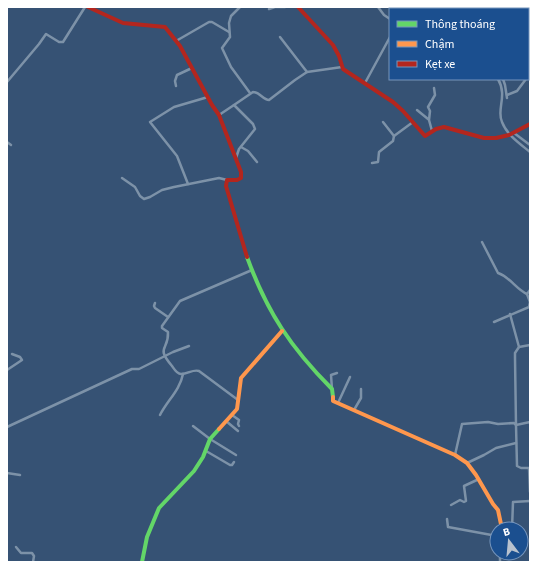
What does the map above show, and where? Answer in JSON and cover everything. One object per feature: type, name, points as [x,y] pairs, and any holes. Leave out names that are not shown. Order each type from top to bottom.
[{"type":"street","points":[[7,82],[46,34],[59,42],[63,42],[86,7],[123,23],[165,27],[176,41],[219,116],[242,175],[241,178],[237,180],[219,178],[162,190],[144,199],[140,196],[135,187],[122,178]]},
{"type":"street","points":[[240,7],[231,16],[229,23],[230,37],[222,46],[222,51],[231,67],[250,93]]},
{"type":"street","points":[[269,10],[275,7],[285,7]]},
{"type":"street","points":[[298,7],[333,45],[345,71],[393,102],[425,136],[440,127],[444,127],[488,138],[496,138],[530,124]]},
{"type":"street","points":[[378,7],[389,18]]},
{"type":"street","points":[[176,41],[209,22],[230,32]]},
{"type":"street","points":[[280,37],[307,72]]},
{"type":"street","points":[[365,83],[389,39]]},
{"type":"street","points":[[219,116],[250,93],[255,92],[269,100],[307,72],[342,67]]},
{"type":"street","points":[[176,86],[175,81],[177,75],[192,68]]},
{"type":"street","points":[[498,80],[502,91],[501,120],[511,133],[530,152]]},
{"type":"street","points":[[503,80],[507,97],[517,91],[525,80]]},
{"type":"street","points":[[432,131],[429,120],[430,111],[428,106],[435,95],[434,88]]},
{"type":"street","points":[[188,184],[177,156],[150,122],[174,107],[208,97]]},
{"type":"street","points":[[234,105],[256,129],[241,147],[236,159]]},
{"type":"street","points":[[417,110],[429,120]]},
{"type":"street","points":[[383,122],[394,136]]},
{"type":"street","points":[[372,163],[378,162],[378,154],[393,141],[394,136],[413,122]]},
{"type":"street","points":[[511,133],[530,145]]},
{"type":"street","points":[[7,142],[11,145]]},
{"type":"street","points":[[241,147],[248,151],[257,162]]},
{"type":"street","points":[[227,180],[226,186],[240,239],[269,310],[282,331],[312,371],[332,389]]},
{"type":"street","points":[[482,242],[498,273],[503,275],[527,294],[530,302],[529,307],[494,322]]},
{"type":"street","points":[[238,400],[199,371],[194,370],[183,374],[177,372],[164,356],[163,349],[168,332],[162,328],[162,326],[180,301],[252,270]]},
{"type":"street","points":[[527,294],[530,290]]},
{"type":"street","points":[[155,303],[155,308],[168,317]]},
{"type":"street","points":[[510,314],[519,347]]},
{"type":"street","points":[[142,562],[147,537],[159,508],[194,471],[206,451],[210,439],[238,407],[243,376],[282,331]]},
{"type":"street","points":[[530,345],[519,347],[514,358],[518,466],[521,468],[530,468],[530,492]]},
{"type":"street","points":[[7,427],[89,388],[132,369],[139,369],[164,356],[189,346]]},
{"type":"street","points":[[7,370],[22,361],[20,357],[12,354]]},
{"type":"street","points":[[337,373],[331,374],[333,400],[383,424],[455,455],[467,463],[479,479],[498,510],[501,521]]},
{"type":"street","points":[[160,415],[180,386],[183,374]]},
{"type":"street","points":[[338,403],[350,377]]},
{"type":"street","points":[[354,410],[361,398],[360,389]]},
{"type":"street","points":[[232,415],[239,420],[239,426]]},
{"type":"street","points":[[226,421],[238,431]]},
{"type":"street","points":[[455,455],[462,424],[488,422],[498,424],[513,423],[516,425],[530,422]]},
{"type":"street","points":[[193,426],[210,439],[236,455]]},
{"type":"street","points":[[467,463],[484,456],[496,448],[516,443]]},
{"type":"street","points":[[206,451],[230,465],[234,462]]},
{"type":"street","points":[[7,473],[20,476]]},
{"type":"street","points":[[450,505],[460,500],[464,502],[466,501],[464,486],[479,479]]},
{"type":"street","points":[[512,521],[513,502],[530,501]]},
{"type":"street","points":[[447,519],[448,527],[489,535]]},
{"type":"street","points":[[16,547],[21,553],[32,553],[34,556],[33,562]]},
{"type":"traffic: fast","points":[[247,257],[272,312],[292,344],[317,374],[332,389],[333,397]]},
{"type":"traffic: fast","points":[[142,562],[147,537],[159,508],[194,471],[203,457],[210,439],[219,429]]},
{"type":"traffic: slow","points":[[219,429],[237,409],[241,378],[282,331]]},
{"type":"traffic: slow","points":[[333,397],[333,401],[455,455],[467,463],[498,510],[500,521]]},
{"type":"traffic: jam","points":[[88,7],[123,23],[165,27],[180,46],[219,115],[241,172],[241,178],[237,180],[227,180],[226,186],[247,257]]},
{"type":"traffic: jam","points":[[298,7],[333,45],[339,56],[343,69],[393,102],[425,136],[436,129],[444,127],[484,138],[496,138],[509,135],[530,124]]}]
